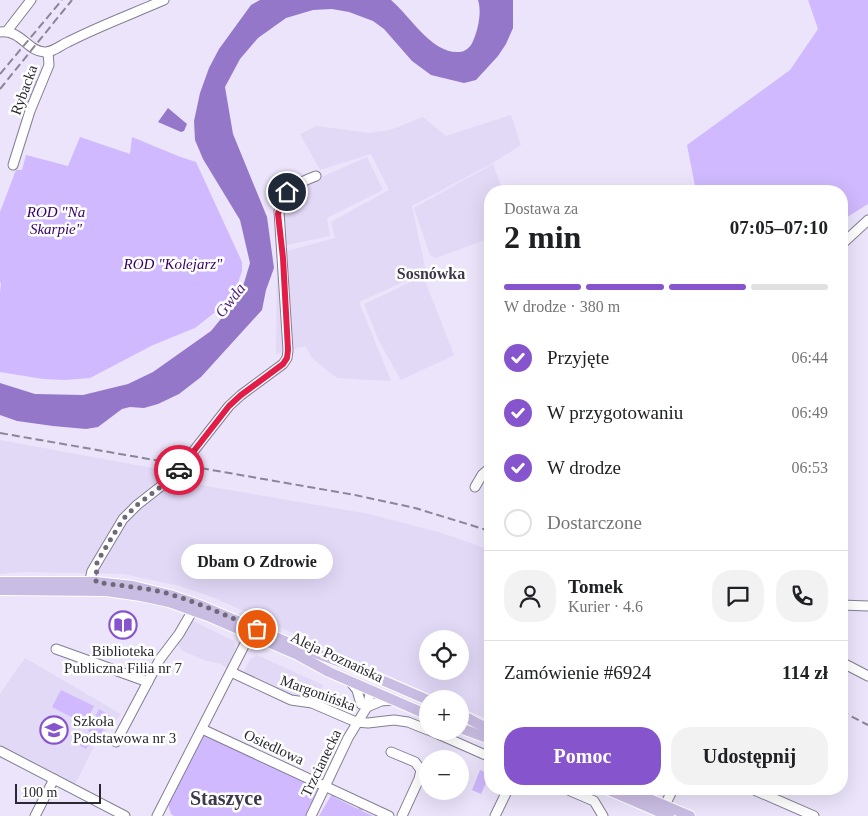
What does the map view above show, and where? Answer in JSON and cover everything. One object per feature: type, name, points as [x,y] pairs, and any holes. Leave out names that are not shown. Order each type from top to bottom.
[{"type":"main road","name":"Aleja Poznańska","points":[[0,582],[144,588],[185,599],[419,696]]},
{"type":"main road","name":"Aleja Poznańska","points":[[0,590],[92,586],[147,597],[193,610],[298,655],[350,681],[419,710]]},
{"type":"main road","points":[[469,719],[484,727]]},
{"type":"main road","points":[[469,731],[484,737]]},
{"type":"main road","points":[[620,795],[664,813],[690,816]]},
{"type":"main road","points":[[636,795],[664,813]]},
{"type":"street","points":[[30,0],[3,32],[19,36],[40,52],[48,52],[164,0]]},
{"type":"street","name":"Rybacka","points":[[13,165],[30,111],[49,66],[48,52]]},
{"type":"street","points":[[92,586],[97,562],[117,528],[130,512],[174,476],[208,431],[235,400],[285,361],[288,350],[279,211],[282,199],[291,188],[299,182],[316,176]]},
{"type":"street","points":[[848,239],[868,220]]},
{"type":"street","points":[[475,487],[484,473]]},
{"type":"street","points":[[848,605],[868,606]]},
{"type":"street","points":[[116,742],[160,660],[179,634],[193,610]]},
{"type":"street","points":[[157,816],[250,634]]},
{"type":"street","points":[[56,648],[148,682]]},
{"type":"street","points":[[848,666],[868,676]]},
{"type":"street","name":"Margonińska","points":[[232,672],[291,700],[312,703],[356,722],[368,723],[394,720],[408,722],[419,727]]},
{"type":"street","name":"Trzcianecka","points":[[311,816],[376,677]]},
{"type":"street","points":[[350,681],[358,690],[364,706],[381,701],[394,700]]},
{"type":"street","name":"Osiedlowa","points":[[202,729],[389,816]]},
{"type":"street","name":"Margonińska","points":[[450,740],[484,754]]},
{"type":"street","points":[[0,751],[125,816]]},
{"type":"street","points":[[391,752],[415,762],[421,770],[419,779],[402,816]]},
{"type":"street","points":[[35,816],[54,780]]},
{"type":"street","points":[[495,816],[505,795]]},
{"type":"street","points":[[580,795],[596,802],[604,816]]},
{"type":"street","points":[[664,813],[671,795]]},
{"type":"street","points":[[766,795],[814,816]]},
{"type":"shaded area","points":[[260,0],[391,0],[431,41],[449,51],[463,51],[468,49],[472,43],[479,21],[480,10],[478,0],[513,0],[513,28],[498,56],[476,80],[464,83],[431,75],[412,61],[384,29],[373,21],[349,12],[332,9],[313,10],[286,18],[258,38],[240,59],[225,87],[233,134],[267,217],[274,268],[266,290],[262,310],[201,377],[179,394],[158,404],[144,408],[130,407],[122,409],[98,427],[86,429],[17,421],[0,415],[0,383],[35,394],[83,395],[128,384],[153,372],[211,331],[234,303],[244,283],[250,263],[240,220],[203,159],[195,140],[194,121],[200,93],[209,68],[219,49],[251,5]]},
{"type":"shaded area","points":[[168,108],[187,124],[184,131],[181,132],[158,122]]},
{"type":"shaded area","points":[[511,115],[521,145],[489,165],[412,206],[426,272],[359,302],[391,381],[337,378],[313,359],[305,346],[276,354],[277,263],[287,251],[335,238],[331,222],[389,190],[371,154],[320,170],[300,134],[317,126],[369,133],[390,130],[423,117],[446,136]]},
{"type":"shaded area","points":[[367,157],[383,190],[327,218],[330,236],[287,245],[283,215],[287,196],[301,186]]},
{"type":"shaded area","points":[[493,164],[501,185],[484,185],[484,240],[436,258],[430,255],[414,208]]},
{"type":"shaded area","points":[[419,278],[425,281],[454,355],[401,380],[379,341],[364,304]]},
{"type":"shaded area","points":[[0,440],[169,471],[201,485],[369,514],[442,533],[484,548],[484,717],[469,711],[469,690],[421,690],[212,597],[180,586],[123,574],[24,572],[0,574]]},
{"type":"shaded area","points":[[191,620],[234,641],[236,647],[227,668],[221,664],[204,660],[181,650],[177,641]]},
{"type":"shaded area","points":[[257,655],[323,685],[317,699],[309,696],[296,697],[243,673],[251,658]]},
{"type":"shaded area","name":"Szkoła Podstawowa nr 3","points":[[25,658],[121,714],[94,746],[74,787],[0,749],[0,694]]},
{"type":"green space","points":[[808,0],[868,0],[868,204],[848,217],[848,185],[695,185],[687,145],[790,70],[818,29]]},
{"type":"green space","points":[[40,78],[30,102],[24,105],[18,102],[18,93]]},
{"type":"green space","name":"ROD \"Kolejarz\"","points":[[80,137],[130,154],[132,137],[196,162],[242,262],[242,271],[235,292],[219,309],[195,328],[153,345],[90,378],[43,379],[0,372],[0,212],[16,170],[22,170],[26,155],[68,166]]},
{"type":"green space","points":[[61,690],[94,706],[85,724],[52,707]]},
{"type":"green space","points":[[99,709],[111,716],[99,737],[88,731]]},
{"type":"green space","points":[[86,733],[94,737],[86,749],[79,745]]},
{"type":"green space","points":[[206,734],[318,787],[316,797],[306,816],[174,816],[171,814],[168,804],[202,736]]},
{"type":"green space","points":[[480,770],[484,772],[484,787],[481,794],[472,790]]},
{"type":"green space","points":[[332,794],[335,795],[334,797],[358,809],[359,806],[363,809],[362,811],[373,816],[319,816]]},
{"type":"railway","points":[[0,74],[62,0]]},
{"type":"railway","points":[[0,89],[72,0]]},
{"type":"railway","points":[[0,433],[355,495],[415,508],[484,529]]},
{"type":"railway","points":[[848,715],[868,725]]},
{"type":"way so far","points":[[179,470],[171,479],[137,505],[123,519],[97,562],[96,582],[133,586],[185,599],[257,629]]},
{"type":"place","name":"Biblioteka Publiczna Filia nr 7","points":[[123,625]]},
{"type":"place","name":"Dbam O Zdrowie","points":[[257,629]]},
{"type":"place","name":"Szkoła Podstawowa nr 3","points":[[54,730]]},
{"type":"district","name":"Sosnówka","points":[[431,273]]},
{"type":"district","name":"Staszyce","points":[[226,798]]},
{"type":"route","points":[[179,470],[229,406],[283,364],[287,358],[283,258],[278,224],[279,208],[287,192]]},
{"type":"park label","name":"ROD \"Na Skarpie\"","points":[[56,220]]},
{"type":"water label","name":"Gwda","points":[[230,300]]}]
